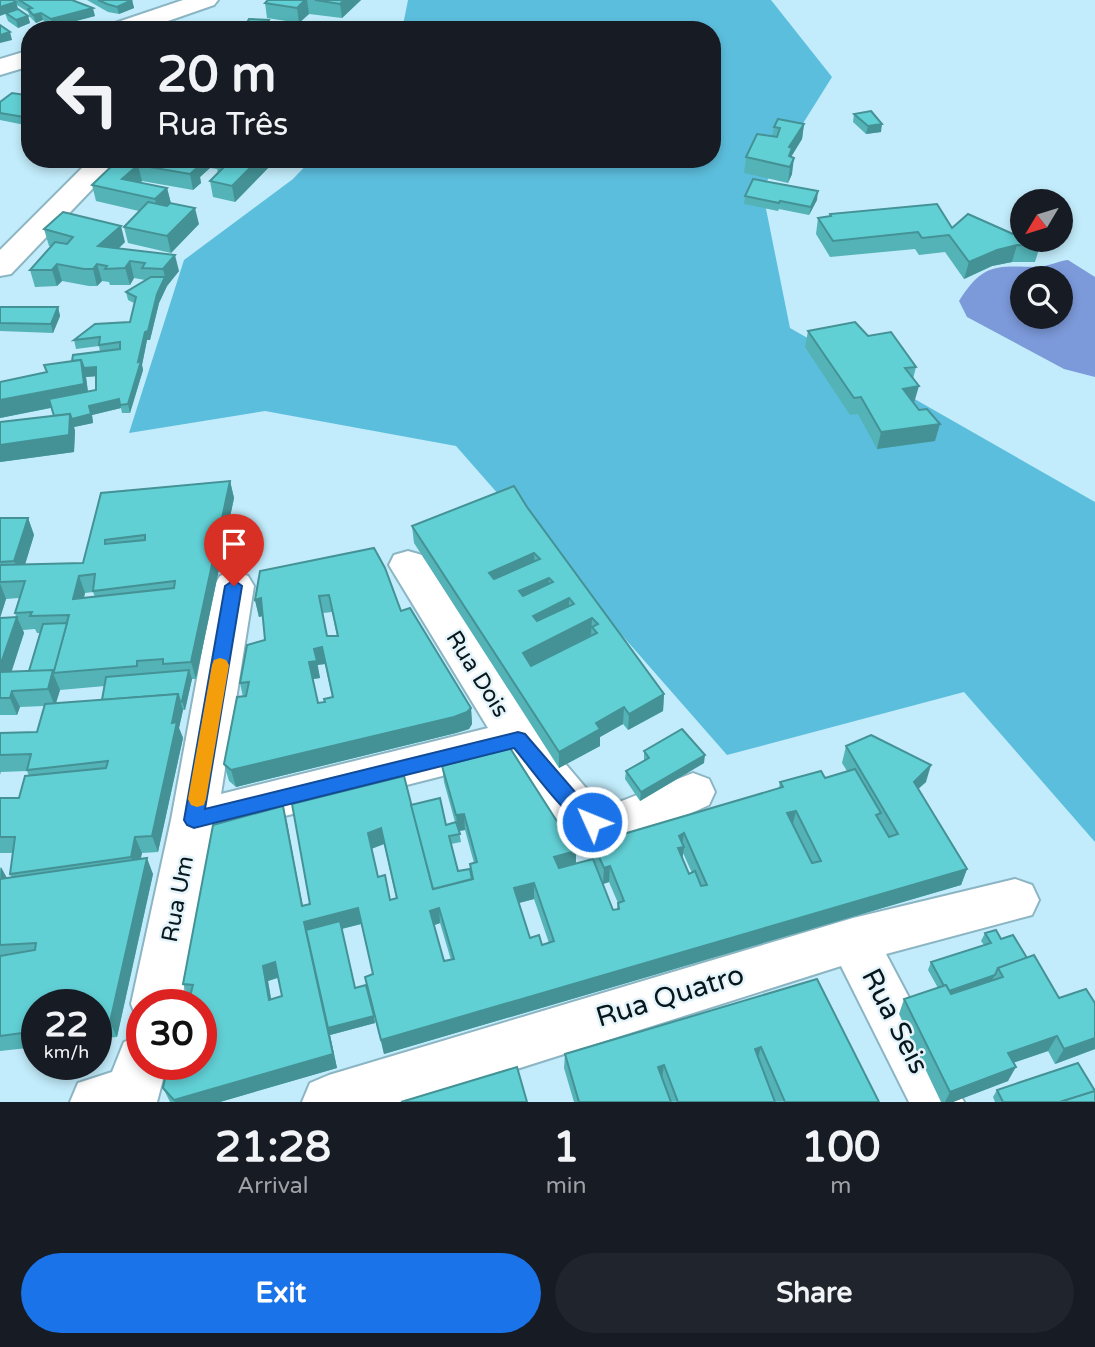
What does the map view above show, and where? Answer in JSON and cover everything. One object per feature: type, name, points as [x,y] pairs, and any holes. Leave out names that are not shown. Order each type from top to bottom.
[{"type":"street","points":[[152,21],[216,4]]},
{"type":"street","points":[[0,67],[21,61]]},
{"type":"street","points":[[0,267],[98,168]]},
{"type":"street","name":"Rua Dois","points":[[408,565],[518,739],[576,809],[592,822],[616,824],[693,792]]},
{"type":"street","name":"Rua Um","points":[[159,989],[194,820],[234,586]]},
{"type":"street","points":[[194,820],[518,739]]},
{"type":"street","name":"Rua Quatro","points":[[329,1102],[853,940],[1015,901]]},
{"type":"street","name":"Rua Seis","points":[[853,940],[937,1102]]},
{"type":"shaded area","points":[[408,0],[771,0],[832,77],[762,189],[790,328],[1095,502],[1095,842],[964,692],[727,755],[456,446],[265,411],[129,433],[184,260],[293,179],[303,168],[721,168],[721,21],[404,21]]},
{"type":"shaded area","points":[[1068,260],[1095,277],[1095,377],[1064,369],[967,317],[959,301],[983,274],[1010,267],[1010,329],[1073,329],[1073,266],[1043,266]]},
{"type":"building","points":[[0,0],[13,0],[16,2],[0,7]]},
{"type":"building","points":[[19,0],[72,0],[93,8],[51,19],[41,13],[33,15],[28,9],[32,8]]},
{"type":"building","points":[[98,0],[132,0],[117,7]]},
{"type":"building","points":[[268,0],[305,0],[297,8],[265,3]]},
{"type":"building","points":[[315,0],[344,0],[340,4]]},
{"type":"building","points":[[18,9],[28,16],[16,20],[6,13]]},
{"type":"building","points":[[249,19],[269,20],[268,21],[248,21]]},
{"type":"building","points":[[0,25],[10,32],[0,35]]},
{"type":"building","points":[[12,93],[21,94],[21,116],[0,113],[0,102]]},
{"type":"building","points":[[871,111],[882,124],[868,126],[854,114]]},
{"type":"building","points":[[778,119],[804,124],[789,147],[792,148],[789,156],[794,158],[790,167],[746,157],[757,134],[777,137],[780,128],[774,127]]},
{"type":"building","points":[[110,168],[135,168],[122,179],[167,188],[155,199],[92,185]]},
{"type":"building","points":[[155,168],[197,168],[190,174]]},
{"type":"building","points":[[223,168],[250,168],[232,186],[210,181]]},
{"type":"building","points":[[753,179],[818,191],[811,207],[780,201],[779,203],[745,196]]},
{"type":"building","points":[[148,202],[195,208],[167,236],[124,227]]},
{"type":"building","points":[[937,204],[952,228],[968,214],[1010,233],[1010,247],[969,262],[949,235],[922,238],[918,232],[833,241],[818,218],[831,216],[830,214]]},
{"type":"building","points":[[63,212],[121,226],[98,246],[175,255],[163,269],[142,268],[145,263],[130,261],[125,268],[105,269],[107,266],[97,264],[93,269],[84,269],[57,264],[52,270],[30,270],[55,242],[67,244],[73,237],[44,229]]},
{"type":"building","points":[[151,277],[165,277],[157,294],[148,331],[145,332],[138,362],[141,361],[128,404],[120,405],[119,399],[89,406],[91,414],[72,419],[70,414],[54,416],[49,399],[96,390],[96,367],[84,368],[81,360],[72,361],[73,355],[120,349],[120,342],[99,345],[100,337],[74,340],[95,324],[130,322],[136,297],[126,292]]},
{"type":"building","points":[[0,307],[58,307],[51,324],[0,323]]},
{"type":"building","points":[[855,322],[868,336],[891,332],[916,367],[905,368],[919,386],[903,389],[919,410],[927,409],[940,424],[881,432],[861,397],[854,398],[808,331]]},
{"type":"building","points":[[81,360],[84,384],[0,400],[0,382],[47,372],[44,365]]},
{"type":"building","points":[[70,414],[69,435],[0,445],[0,422]]},
{"type":"building","points":[[230,481],[191,662],[163,664],[163,659],[137,661],[137,666],[53,673],[69,615],[30,616],[32,612],[15,613],[25,581],[0,582],[0,565],[83,563],[101,493]],"holes":[[[145,535],[145,540],[105,544],[105,540]],[[95,574],[93,591],[175,581],[174,588],[73,599],[79,576]]]},
{"type":"building","points":[[514,486],[664,694],[629,714],[624,707],[596,723],[600,729],[559,752],[412,526]],"holes":[[[534,553],[540,559],[494,579],[489,573]],[[549,578],[553,582],[523,596],[519,591]],[[569,598],[574,604],[537,621],[533,616]],[[592,618],[598,624],[592,627],[597,633],[531,666],[523,653]]]},
{"type":"building","points":[[0,518],[28,518],[14,561],[0,562]]},
{"type":"building","points":[[374,548],[385,568],[401,611],[410,608],[471,708],[454,717],[231,770],[224,764],[237,697],[246,696],[249,682],[240,683],[247,645],[265,640],[261,598],[255,600],[260,571]],"holes":[[[329,595],[338,636],[327,636],[319,596]],[[322,647],[333,697],[318,703],[309,662],[317,661],[314,649]]]},
{"type":"building","points":[[17,617],[0,666],[0,618]]},
{"type":"building","points":[[67,623],[54,671],[29,671],[43,624]]},
{"type":"building","points":[[53,670],[48,689],[12,691],[10,698],[0,698],[0,672]]},
{"type":"building","points":[[189,670],[180,702],[178,694],[102,700],[106,677]]},
{"type":"building","points":[[178,694],[172,723],[177,722],[152,836],[135,837],[131,857],[10,874],[15,837],[0,837],[0,798],[19,798],[25,776],[106,768],[108,761],[27,770],[31,754],[0,755],[0,733],[37,732],[45,704]]},
{"type":"building","points":[[682,729],[705,755],[641,792],[626,771],[649,758],[644,751]]},
{"type":"building","points":[[871,735],[931,765],[914,782],[967,869],[381,1040],[365,977],[373,974],[358,908],[304,922],[333,1054],[174,1100],[163,1088],[165,1080],[217,1080],[217,989],[192,989],[193,985],[183,984],[213,825],[283,806],[302,906],[310,904],[292,804],[404,776],[433,889],[473,879],[470,864],[477,862],[464,814],[456,815],[442,766],[510,748],[576,851],[554,857],[559,868],[593,859],[613,910],[619,909],[618,903],[624,901],[610,866],[604,868],[593,843],[783,787],[780,782],[821,771],[825,778],[855,769],[881,813],[876,815],[889,837],[898,834],[846,746]],"holes":[[[796,811],[821,861],[812,863],[787,813]],[[381,828],[397,898],[390,900],[385,875],[378,877],[368,833]],[[684,833],[707,885],[701,886],[695,871],[689,874],[678,848],[684,847],[679,836]],[[534,883],[554,941],[542,945],[539,935],[530,938],[514,888]],[[439,908],[454,959],[444,961],[430,911]],[[275,962],[282,996],[269,1000],[263,966]]]},
{"type":"building","points":[[440,798],[446,825],[456,822],[460,834],[449,836],[458,871],[470,869],[472,879],[433,889],[411,805]]},
{"type":"building","points":[[147,858],[112,1013],[112,989],[21,989],[21,1033],[0,1036],[0,956],[35,950],[36,943],[0,945],[0,879]]},
{"type":"building","points":[[340,921],[355,988],[366,985],[374,1016],[328,1028],[306,930]]},
{"type":"building","points":[[996,930],[1001,939],[1013,935],[1027,958],[998,968],[995,975],[949,991],[931,962],[991,943],[985,933]]},
{"type":"building","points":[[1034,955],[1059,998],[1086,989],[1095,1003],[1095,1038],[1064,1049],[1057,1036],[1008,1053],[1016,1067],[950,1092],[904,999],[946,985],[951,994],[1003,977],[998,968]]},
{"type":"building","points":[[817,979],[879,1102],[785,1102],[761,1047],[755,1049],[775,1102],[678,1102],[664,1065],[658,1067],[671,1102],[579,1102],[565,1054]]},
{"type":"building","points":[[1078,1063],[1095,1091],[1060,1102],[1003,1102],[997,1090]]},
{"type":"building","points":[[517,1067],[527,1102],[401,1102]]},
{"type":"building","points":[[1095,1091],[1095,1102],[1060,1102]]},
{"type":"slow traffic","points":[[197,799],[220,665]]},
{"type":"route","points":[[234,586],[194,820],[518,739],[576,809],[592,822]]}]
